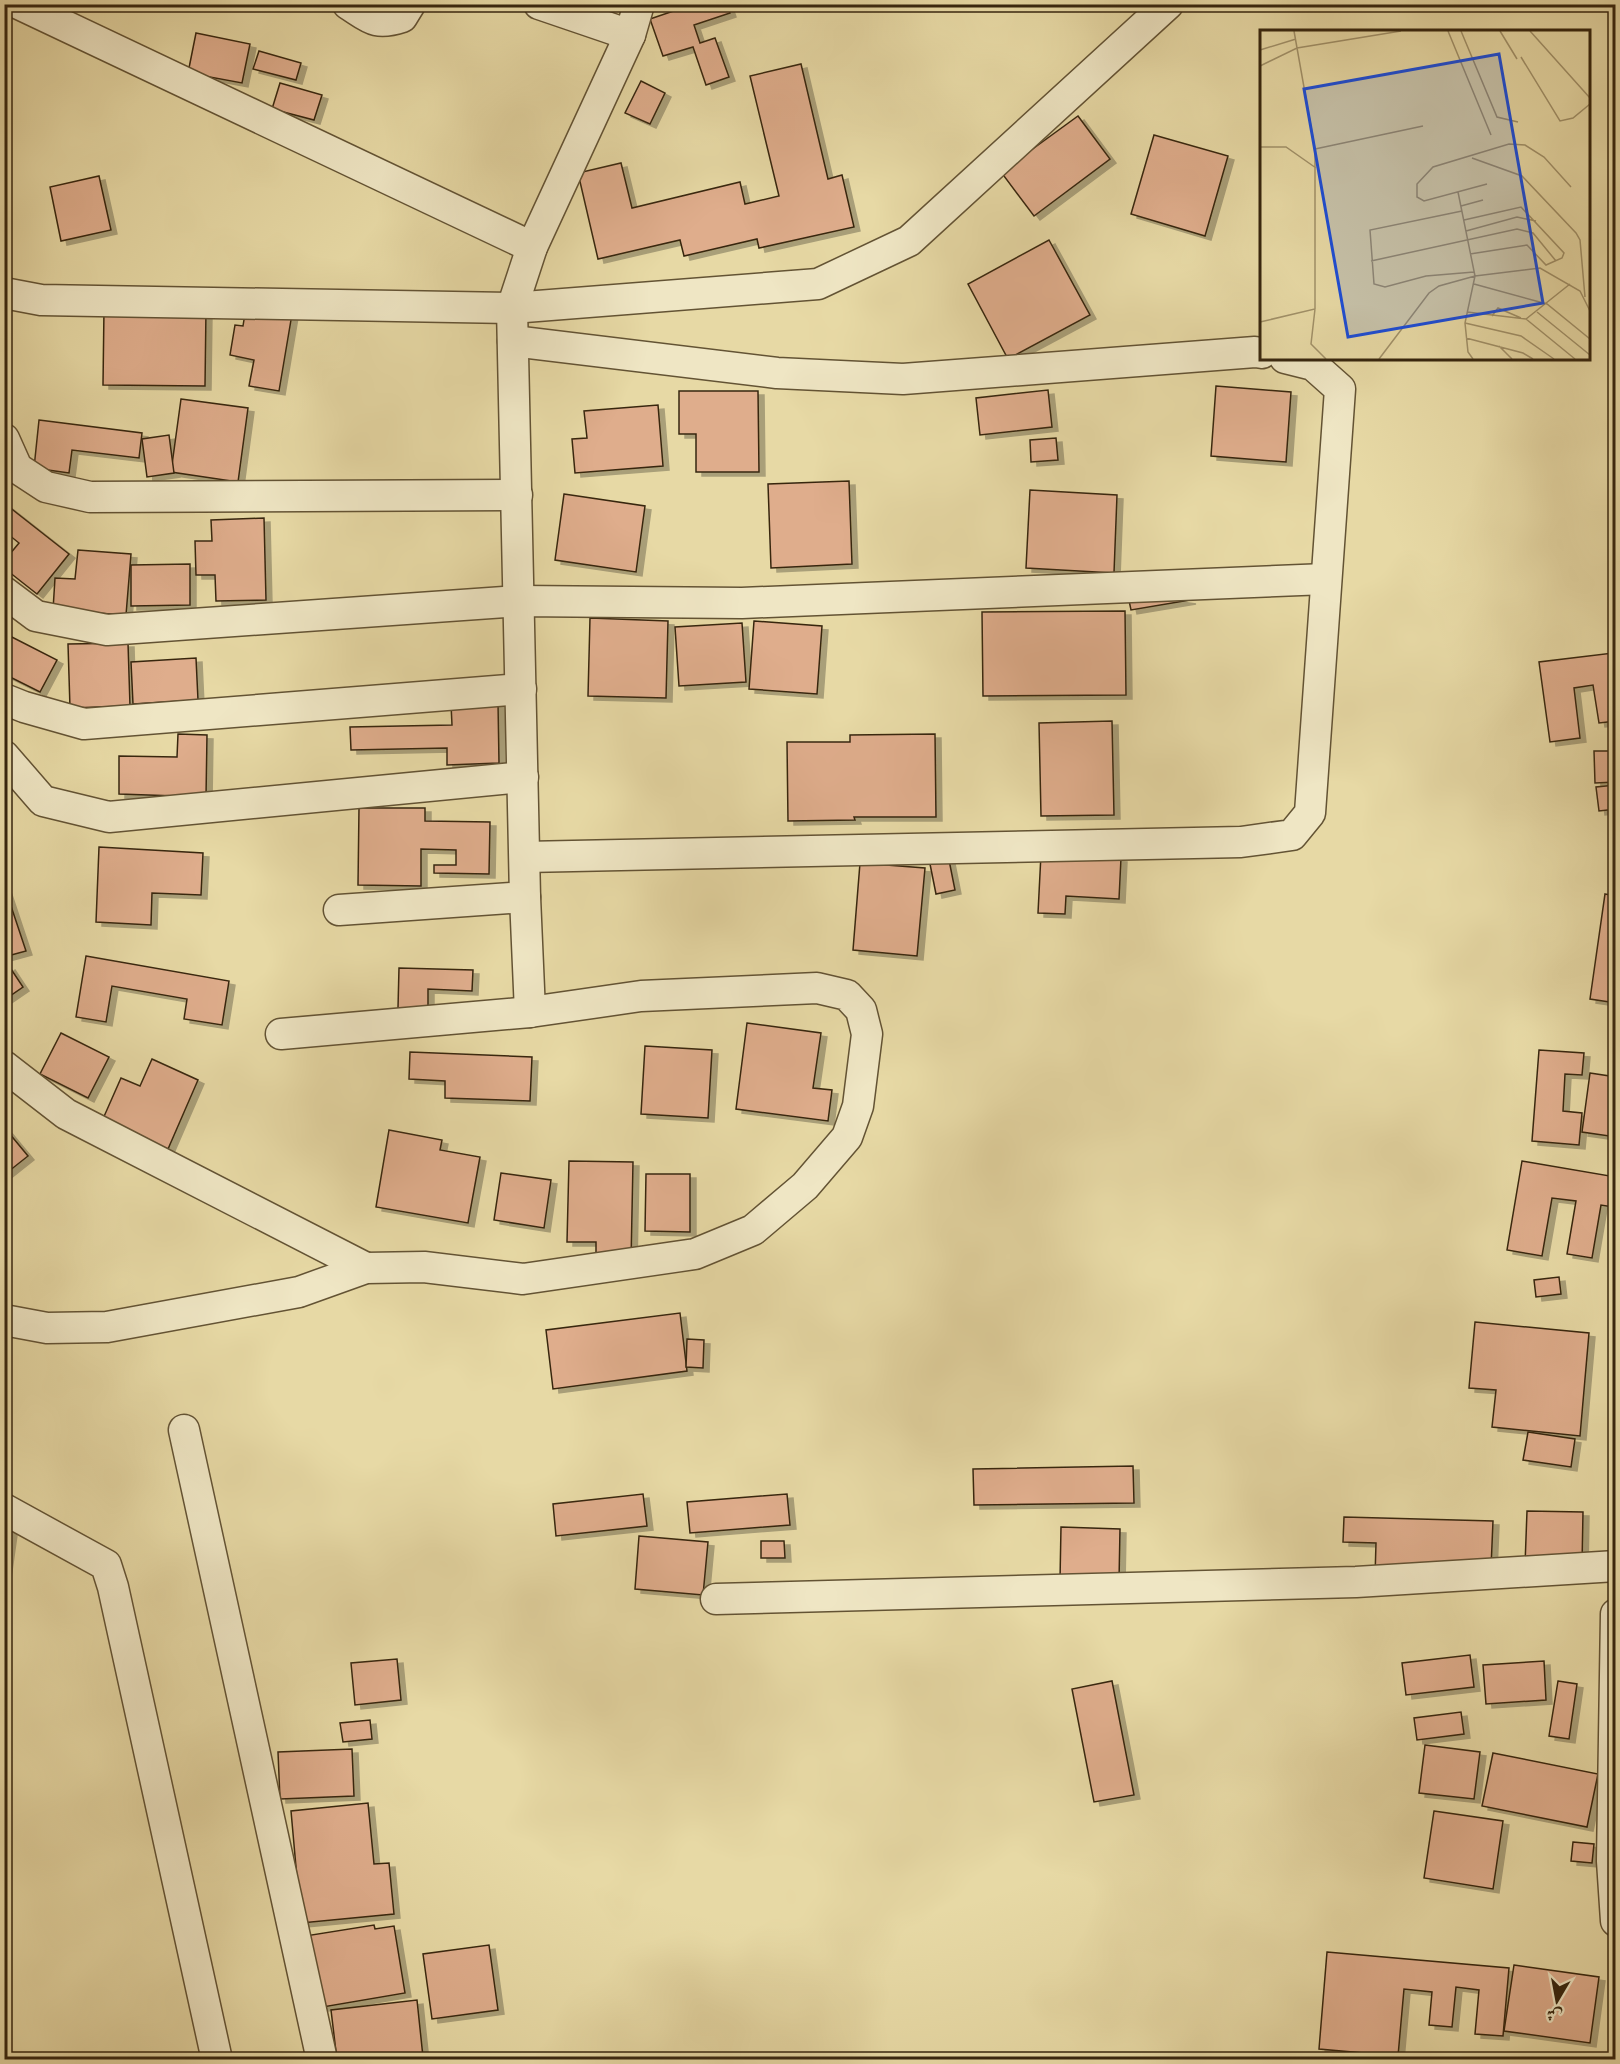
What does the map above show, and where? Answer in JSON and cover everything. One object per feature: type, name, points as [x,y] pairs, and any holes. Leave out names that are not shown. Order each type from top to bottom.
[{"type":"street","points":[[19,4],[532,247]]},
{"type":"street","points":[[348,4],[374,21],[390,21],[402,17],[410,4]]},
{"type":"street","points":[[539,4],[630,35]]},
{"type":"street","points":[[530,1012],[525,897],[512,308],[532,247],[630,35],[639,4]]},
{"type":"street","points":[[4,293],[40,300],[512,308],[818,284],[909,240],[1168,4]]},
{"type":"street","points":[[513,341],[777,373],[903,379],[1260,353]]},
{"type":"street","points":[[525,857],[1241,842],[1292,835],[1310,813],[1340,389],[1313,365],[1294,360]]},
{"type":"street","points":[[4,439],[17,468],[46,487],[90,497],[517,495]]},
{"type":"street","points":[[4,592],[36,616],[107,630],[519,601],[753,602],[1326,579]]},
{"type":"street","points":[[4,699],[84,724],[521,689]]},
{"type":"street","points":[[4,756],[43,801],[109,816],[523,777]]},
{"type":"street","points":[[339,910],[525,897]]},
{"type":"street","points":[[4,1320],[47,1328],[107,1327],[299,1292],[366,1268],[424,1267],[524,1279],[695,1254],[753,1230],[805,1186],[847,1137],[858,1106],[867,1034],[861,1010],[846,995],[817,988],[641,996],[530,1012],[281,1034]]},
{"type":"street","points":[[4,1066],[66,1114],[366,1268]]},
{"type":"street","points":[[184,1430],[322,2060]]},
{"type":"street","points":[[4,1509],[106,1565],[113,1587],[217,2060]]},
{"type":"street","points":[[716,1599],[1356,1582],[1616,1566]]},
{"type":"street","points":[[1616,1614],[1612,1861],[1616,1921]]},
{"type":"building","points":[[694,4],[727,4],[730,13],[694,25],[700,43],[715,38],[729,77],[706,85],[693,47],[663,56],[650,19]]},
{"type":"building","points":[[196,33],[250,44],[242,83],[188,73]]},
{"type":"building","points":[[259,51],[301,63],[296,80],[253,69]]},
{"type":"building","points":[[801,64],[828,179],[842,175],[854,227],[759,248],[757,239],[684,256],[680,240],[598,259],[578,173],[621,163],[632,208],[740,182],[745,204],[779,196],[750,76]]},
{"type":"building","points":[[641,81],[665,93],[650,124],[625,113]]},
{"type":"building","points":[[280,83],[322,95],[314,120],[272,109]]},
{"type":"building","points":[[1078,116],[1110,159],[1034,216],[1001,172]]},
{"type":"building","points":[[1154,135],[1228,156],[1205,236],[1131,214]]},
{"type":"building","points":[[99,176],[111,230],[61,241],[50,187]]},
{"type":"building","points":[[1049,240],[1090,315],[1008,359],[968,284]]},
{"type":"building","points":[[247,301],[293,308],[279,391],[249,386],[254,360],[230,355],[235,325],[243,326]]},
{"type":"building","points":[[104,309],[206,310],[205,386],[103,385]]},
{"type":"building","points":[[1216,386],[1291,392],[1286,462],[1211,456]]},
{"type":"building","points":[[1048,390],[1052,427],[980,435],[976,398]]},
{"type":"building","points":[[679,391],[758,391],[759,472],[696,472],[696,434],[679,434]]},
{"type":"building","points":[[181,399],[248,408],[238,482],[171,472]]},
{"type":"building","points":[[658,405],[663,466],[575,473],[572,439],[587,438],[584,411]]},
{"type":"building","points":[[39,420],[142,433],[139,458],[72,450],[69,473],[34,468]]},
{"type":"building","points":[[169,435],[174,473],[147,477],[142,439]]},
{"type":"building","points":[[1056,438],[1058,460],[1031,462],[1030,440]]},
{"type":"building","points":[[849,481],[852,564],[771,568],[768,484]]},
{"type":"building","points":[[1030,490],[1117,495],[1114,573],[1026,568]]},
{"type":"building","points":[[564,494],[645,506],[636,572],[555,560]]},
{"type":"building","points":[[4,503],[69,554],[37,594],[4,568],[4,561],[19,543],[4,531]]},
{"type":"building","points":[[264,518],[266,600],[216,601],[215,575],[196,575],[195,541],[212,541],[211,520]]},
{"type":"building","points":[[78,550],[131,554],[126,615],[53,610],[55,578],[75,579]]},
{"type":"building","points":[[190,564],[190,605],[131,606],[131,565]]},
{"type":"building","points":[[1127,591],[1190,600],[1131,610]]},
{"type":"building","points":[[1125,611],[1126,695],[983,696],[982,612]]},
{"type":"building","points":[[590,618],[668,621],[666,698],[588,696]]},
{"type":"building","points":[[754,621],[822,626],[817,694],[749,689]]},
{"type":"building","points":[[742,623],[746,682],[679,686],[675,627]]},
{"type":"building","points":[[4,633],[57,660],[40,692],[4,674]]},
{"type":"building","points":[[128,643],[130,706],[70,708],[68,644]]},
{"type":"building","points":[[1613,653],[1616,670],[1616,721],[1599,723],[1593,685],[1574,688],[1580,738],[1550,742],[1539,662]]},
{"type":"building","points":[[196,658],[198,700],[133,704],[131,662]]},
{"type":"building","points":[[498,703],[499,763],[447,765],[447,748],[351,750],[350,727],[452,725],[451,704]]},
{"type":"building","points":[[1112,721],[1114,815],[1041,816],[1039,723]]},
{"type":"building","points":[[178,734],[207,735],[206,797],[119,794],[119,756],[177,757]]},
{"type":"building","points":[[935,734],[936,817],[854,817],[855,820],[788,821],[787,742],[850,742],[850,735]]},
{"type":"building","points":[[1594,751],[1616,751],[1616,782],[1595,783]]},
{"type":"building","points":[[1616,785],[1616,809],[1599,811],[1596,787]]},
{"type":"building","points":[[359,808],[425,808],[425,821],[490,822],[489,874],[434,873],[434,865],[456,865],[456,850],[421,849],[421,886],[358,885]]},
{"type":"building","points":[[99,847],[203,853],[201,895],[152,893],[151,925],[96,922]]},
{"type":"building","points":[[1041,854],[1121,858],[1119,899],[1066,896],[1065,914],[1038,913]]},
{"type":"building","points":[[949,860],[955,890],[936,894],[930,864]]},
{"type":"building","points":[[860,863],[925,868],[917,956],[853,950]]},
{"type":"building","points":[[4,885],[26,951],[4,957]]},
{"type":"building","points":[[1605,894],[1616,896],[1616,1003],[1590,999]]},
{"type":"building","points":[[86,956],[229,981],[222,1025],[184,1019],[187,999],[112,986],[106,1022],[76,1017]]},
{"type":"building","points":[[9,966],[23,987],[4,1000],[4,970]]},
{"type":"building","points":[[399,968],[473,970],[472,991],[428,989],[428,1009],[398,1008]]},
{"type":"building","points":[[747,1023],[821,1033],[813,1088],[832,1090],[828,1121],[736,1109]]},
{"type":"building","points":[[61,1033],[109,1057],[88,1098],[40,1074]]},
{"type":"building","points":[[645,1046],[712,1050],[708,1118],[641,1114]]},
{"type":"building","points":[[1539,1050],[1584,1053],[1582,1075],[1565,1074],[1563,1111],[1582,1113],[1579,1145],[1532,1141]]},
{"type":"building","points":[[410,1052],[532,1057],[530,1101],[445,1098],[445,1081],[409,1079]]},
{"type":"building","points":[[152,1059],[198,1080],[168,1149],[102,1121],[121,1078],[140,1086]]},
{"type":"building","points":[[1590,1073],[1616,1077],[1616,1137],[1582,1132]]},
{"type":"building","points":[[4,1127],[28,1156],[4,1175]]},
{"type":"building","points":[[389,1130],[442,1140],[440,1150],[480,1157],[468,1223],[376,1207]]},
{"type":"building","points":[[569,1161],[633,1162],[631,1262],[596,1261],[596,1242],[567,1242]]},
{"type":"building","points":[[1522,1161],[1616,1177],[1613,1207],[1601,1205],[1592,1258],[1567,1254],[1576,1201],[1552,1198],[1542,1256],[1507,1250]]},
{"type":"building","points":[[501,1173],[551,1180],[544,1228],[494,1220]]},
{"type":"building","points":[[646,1174],[690,1174],[690,1232],[645,1231]]},
{"type":"building","points":[[1559,1277],[1561,1294],[1536,1297],[1534,1280]]},
{"type":"building","points":[[680,1313],[687,1371],[553,1389],[546,1330]]},
{"type":"building","points":[[1475,1322],[1589,1333],[1580,1436],[1492,1427],[1496,1390],[1469,1388]]},
{"type":"building","points":[[687,1339],[704,1340],[703,1368],[686,1367]]},
{"type":"building","points":[[1528,1432],[1575,1439],[1571,1467],[1523,1460]]},
{"type":"building","points":[[1133,1466],[1134,1503],[974,1505],[973,1469]]},
{"type":"building","points":[[643,1494],[647,1526],[556,1536],[553,1504]]},
{"type":"building","points":[[787,1494],[790,1525],[690,1533],[687,1502]]},
{"type":"building","points":[[1527,1511],[1583,1512],[1582,1565],[1525,1565]]},
{"type":"building","points":[[4,1516],[13,1517],[4,1581]]},
{"type":"building","points":[[1344,1517],[1493,1521],[1491,1568],[1375,1577],[1376,1543],[1343,1542]]},
{"type":"building","points":[[1061,1527],[1120,1529],[1119,1581],[1060,1580]]},
{"type":"building","points":[[639,1536],[708,1542],[703,1595],[635,1589]]},
{"type":"building","points":[[761,1541],[784,1541],[785,1558],[761,1558]]},
{"type":"building","points":[[1470,1655],[1474,1687],[1406,1695],[1402,1663]]},
{"type":"building","points":[[397,1659],[401,1700],[355,1705],[351,1663]]},
{"type":"building","points":[[1544,1661],[1546,1700],[1486,1704],[1483,1665]]},
{"type":"building","points":[[1112,1681],[1134,1795],[1094,1802],[1072,1689]]},
{"type":"building","points":[[1558,1681],[1577,1684],[1569,1739],[1549,1736]]},
{"type":"building","points":[[1461,1712],[1464,1734],[1417,1740],[1414,1718]]},
{"type":"building","points":[[370,1720],[372,1739],[343,1742],[340,1723]]},
{"type":"building","points":[[1425,1745],[1480,1752],[1474,1799],[1419,1793]]},
{"type":"building","points":[[352,1749],[354,1796],[280,1799],[278,1752]]},
{"type":"building","points":[[1493,1753],[1598,1774],[1587,1827],[1482,1806]]},
{"type":"building","points":[[368,1803],[374,1864],[389,1863],[394,1914],[301,1923],[291,1811]]},
{"type":"building","points":[[1434,1811],[1503,1821],[1493,1889],[1424,1878]]},
{"type":"building","points":[[1573,1842],[1594,1844],[1592,1863],[1571,1861]]},
{"type":"building","points":[[374,1925],[375,1929],[394,1926],[405,1993],[317,2008],[305,1936]]},
{"type":"building","points":[[489,1945],[498,2010],[432,2019],[423,1954]]},
{"type":"building","points":[[1327,1952],[1509,1968],[1503,2036],[1475,2034],[1479,1990],[1456,1987],[1452,2027],[1429,2025],[1432,1992],[1404,1989],[1398,2056],[1319,2049]]},
{"type":"building","points":[[1514,1965],[1599,1977],[1590,2043],[1504,2031]]},
{"type":"building","points":[[417,2000],[423,2057],[419,2057],[419,2060],[337,2060],[331,2010]]}]
